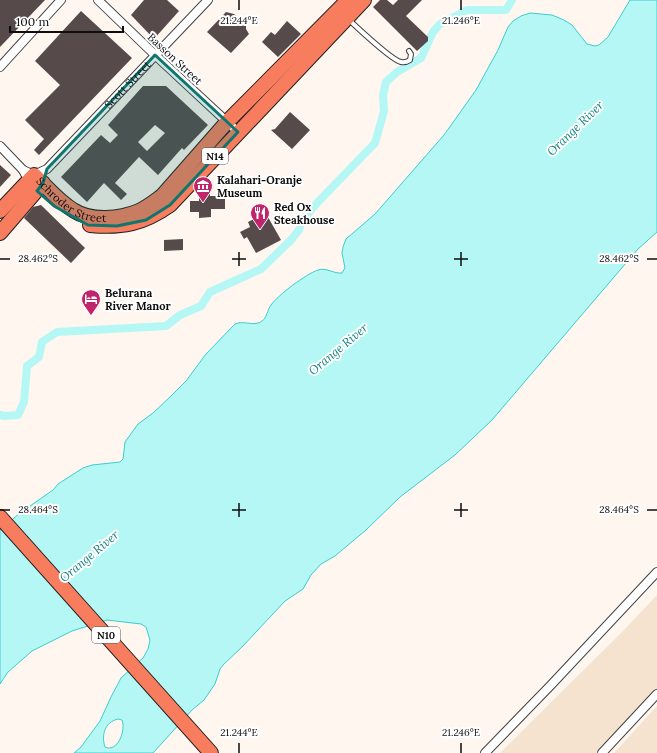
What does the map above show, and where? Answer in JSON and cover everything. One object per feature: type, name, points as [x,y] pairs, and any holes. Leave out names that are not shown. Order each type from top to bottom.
[{"type":"highway","name":"Schroder Street","points":[[35,178],[65,204],[77,213],[85,216],[105,217],[130,214],[151,205],[162,196],[227,122],[348,6],[364,0]]},
{"type":"highway","name":"Schroder Street","points":[[35,178],[66,214],[77,221],[88,225],[108,227],[131,224],[146,220],[158,214],[170,205],[238,132],[348,6]]},
{"type":"highway","name":"Scott Street","points":[[0,211],[35,178]]},
{"type":"highway","name":"Scott Street","points":[[0,233],[35,178]]},
{"type":"highway","name":"N10","points":[[0,517],[211,753]]},
{"type":"street","points":[[0,67],[61,0]]},
{"type":"street","name":"Basson Street","points":[[98,0],[238,132]]},
{"type":"street","name":"Scott Street","points":[[35,178],[208,0]]},
{"type":"street","points":[[0,146],[35,178]]},
{"type":"street","points":[[485,753],[657,572]]},
{"type":"street","points":[[602,753],[657,694]]},
{"type":"lane","points":[[348,6],[384,50],[399,61],[406,62],[410,60],[411,54],[409,51]]},
{"type":"highlighted area","points":[[155,55],[238,132],[170,205],[146,220],[117,226],[88,225],[54,206],[37,191],[43,183],[47,169]]},
{"type":"shaded area","points":[[657,595],[657,690],[596,753],[500,753],[625,629]]},
{"type":"shaded area","points":[[657,706],[657,753],[614,753]]},
{"type":"water","name":"Orange River","points":[[630,0],[657,0],[657,232],[638,249],[492,420],[455,455],[400,497],[366,530],[335,556],[321,564],[311,575],[303,589],[285,601],[223,665],[220,669],[215,684],[204,700],[192,710],[153,753],[74,753],[81,747],[100,721],[121,678],[143,658],[148,649],[150,640],[146,627],[141,624],[107,620],[72,631],[32,651],[8,672],[0,684],[0,530],[20,513],[53,490],[58,484],[83,468],[92,465],[120,462],[123,459],[125,442],[138,424],[153,413],[186,381],[206,354],[235,324],[259,323],[262,321],[271,305],[280,296],[313,272],[324,269],[336,273],[342,273],[345,268],[342,253],[346,239],[375,214],[444,135],[476,90],[498,50],[508,27],[513,21],[530,13],[552,15],[572,25],[587,44],[595,46],[599,45],[608,37]],"holes":[[[118,719],[122,720],[123,729],[120,740],[114,747],[105,747],[104,734],[107,726]]]},
{"type":"building","points":[[0,0],[45,0],[0,47]]},
{"type":"building","points":[[144,0],[167,0],[179,11],[154,39],[131,15]]},
{"type":"building","points":[[380,0],[387,0],[393,5],[398,0],[422,0],[406,16],[428,37],[428,41],[417,51],[373,7]]},
{"type":"building","points":[[81,11],[132,58],[39,155],[34,150],[44,139],[25,120],[60,85],[35,61]]},
{"type":"building","points":[[226,12],[234,14],[246,24],[246,29],[249,34],[231,53],[207,32]]},
{"type":"building","points":[[287,21],[301,34],[278,57],[262,42],[271,32],[275,35]]},
{"type":"building","points":[[143,86],[166,86],[208,125],[184,150],[182,148],[158,175],[139,157],[115,183],[127,194],[121,200],[104,183],[87,202],[61,177],[101,135],[110,143],[118,135],[108,125]],"holes":[[[155,125],[165,133],[147,151],[138,142]]]},
{"type":"building","points":[[290,112],[310,130],[292,149],[271,130],[275,129]]},
{"type":"building","points":[[0,165],[11,175],[0,187]]},
{"type":"building","points":[[199,191],[210,191],[210,196],[225,196],[225,209],[211,209],[211,217],[199,218],[199,212],[190,212],[190,201],[199,201]]},
{"type":"building","points":[[41,205],[85,248],[71,263],[24,218],[33,207]]},
{"type":"building","name":"Red Ox Steakhouse","points":[[264,210],[281,240],[256,253],[247,237],[244,239],[240,232],[250,227],[248,222],[260,216]]},
{"type":"building","points":[[183,239],[183,250],[164,251],[164,240]]},
{"type":"waterway","points":[[0,415],[18,415],[24,402],[27,366],[39,357],[42,342],[57,332],[166,326],[180,315],[201,306],[210,292],[261,269],[291,240],[299,230],[302,221],[318,202],[375,143],[384,111],[383,95],[386,82],[397,72],[421,58],[433,32],[440,24],[467,10],[506,10],[512,0]]},
{"type":"place","name":"Kalahari-Oranje Museum","points":[[203,203]]},
{"type":"place","name":"Red Ox Steakhouse","points":[[260,230]]},
{"type":"place","name":"Belurana River Manor","points":[[91,316]]}]
